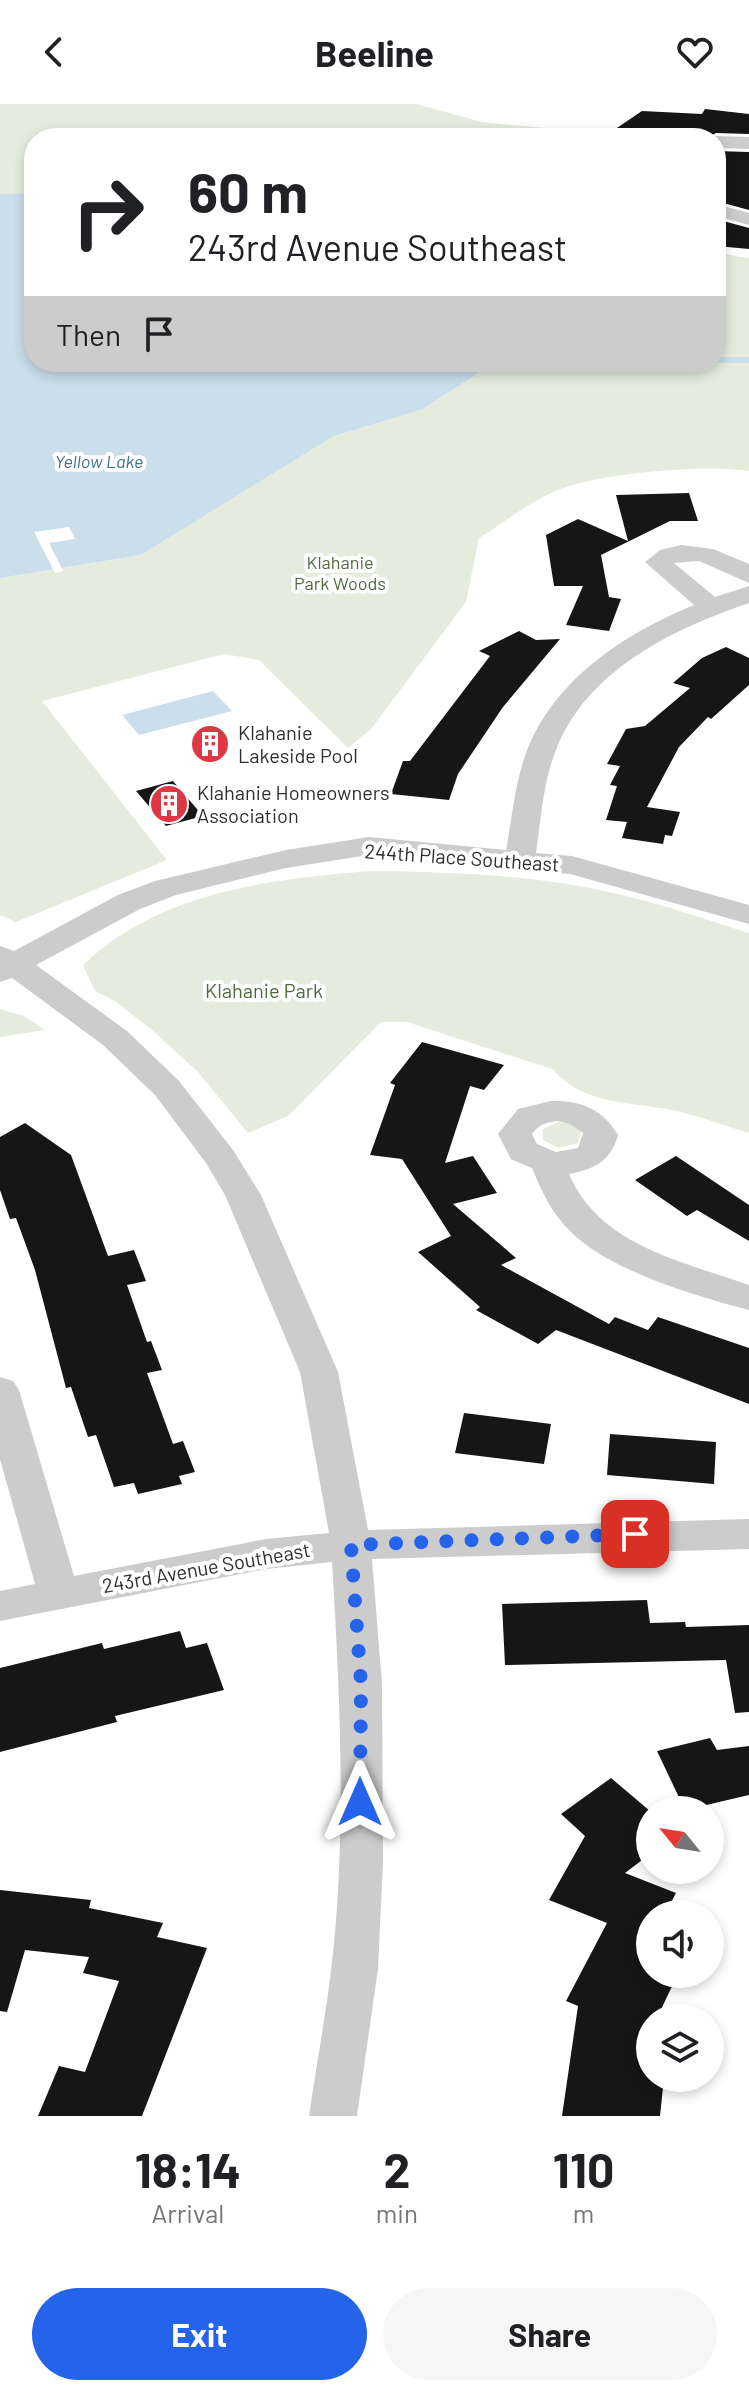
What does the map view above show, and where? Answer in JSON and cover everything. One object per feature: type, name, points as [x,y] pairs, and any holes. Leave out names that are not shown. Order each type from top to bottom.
[{"type":"street","points":[[726,142],[749,143]]},
{"type":"street","points":[[726,213],[749,219]]},
{"type":"street","points":[[708,607],[704,597],[669,574],[658,562],[672,551],[704,553],[749,575]]},
{"type":"street","points":[[520,859],[541,750],[563,713],[588,682],[626,652],[708,607],[749,594]]},
{"type":"street","name":"244th Place Southeast","points":[[5,964],[129,902],[222,872],[369,846],[520,859],[608,873],[749,915]]},
{"type":"street","points":[[5,964],[115,1038],[167,1088],[221,1158],[243,1195],[319,1372],[351,1545],[361,1684],[360,1861],[355,1969],[333,2116]]},
{"type":"street","points":[[547,1162],[567,1205],[598,1235],[671,1269],[749,1298]]},
{"type":"street","points":[[0,1390],[58,1593]]},
{"type":"street","name":"243rd Avenue Southeast","points":[[0,1606],[266,1554],[351,1545],[635,1534],[749,1534]]},
{"type":"green space","points":[[0,104],[416,104],[482,122],[546,128],[24,128],[24,193],[0,194]]},
{"type":"green space","name":"Klahanie Park Woods","points":[[726,255],[749,258],[749,471],[705,469],[649,472],[571,485],[534,502],[479,538],[466,602],[371,729],[348,748],[259,660],[224,654],[42,701],[167,860],[16,922],[0,915],[0,578],[141,555],[334,436],[421,410],[480,372],[726,372]]},
{"type":"green space","name":"Klahanie Park","points":[[373,871],[433,872],[554,882],[613,893],[749,933],[749,1133],[677,1111],[595,1096],[565,1081],[552,1069],[407,1022],[381,1022],[288,1116],[248,1133],[197,1071],[115,1001],[95,991],[83,965],[113,940],[146,920],[181,905],[219,893],[297,878]]},
{"type":"green space","points":[[0,1009],[24,1016],[45,1030],[0,1037]]},
{"type":"green space","points":[[559,1122],[571,1124],[581,1131],[578,1143],[559,1148],[543,1140],[543,1129]]},
{"type":"water","name":"Yellow Lake","points":[[24,193],[24,372],[480,372],[421,410],[334,436],[141,555],[0,578],[0,194]]},
{"type":"water","points":[[213,691],[232,711],[139,735],[122,715]]},
{"type":"pier","points":[[69,527],[75,539],[49,543],[63,571],[55,573],[34,532]]},
{"type":"building","points":[[705,109],[749,114],[749,134],[726,133],[726,128],[617,128],[642,111],[702,114]]},
{"type":"building","points":[[726,151],[749,152],[749,210],[726,204]]},
{"type":"building","points":[[726,222],[749,228],[749,249],[726,247]]},
{"type":"building","points":[[689,493],[698,521],[670,521],[601,555],[609,597],[621,599],[609,631],[566,625],[583,586],[554,586],[546,535],[578,519],[628,541],[616,495]]},
{"type":"building","points":[[519,631],[536,640],[560,639],[503,707],[458,774],[449,800],[391,794],[403,761],[410,761],[490,656],[479,651]]},
{"type":"building","points":[[726,647],[749,658],[749,685],[711,719],[708,717],[679,747],[647,807],[680,812],[672,836],[665,835],[663,844],[622,838],[627,822],[606,820],[617,786],[610,785],[620,766],[607,764],[626,729],[645,726],[690,688],[673,683],[702,658]]},
{"type":"building","name":"Klahanie Homeowners Association","points":[[173,781],[203,816],[166,826],[136,791]]},
{"type":"building","points":[[422,1042],[504,1065],[484,1090],[470,1086],[445,1163],[473,1156],[497,1193],[453,1204],[516,1258],[501,1265],[609,1324],[615,1317],[648,1330],[658,1317],[749,1348],[749,1404],[556,1330],[538,1344],[476,1310],[480,1307],[418,1252],[451,1236],[402,1159],[370,1155],[395,1085],[390,1083]]},
{"type":"building","points":[[25,1123],[71,1155],[108,1256],[134,1250],[146,1281],[127,1285],[147,1342],[151,1341],[162,1370],[147,1373],[173,1444],[183,1441],[195,1472],[179,1476],[182,1484],[138,1494],[134,1483],[114,1487],[96,1435],[88,1437],[71,1387],[66,1388],[35,1270],[16,1218],[10,1219],[0,1190],[0,1137]]},
{"type":"building","points":[[676,1156],[749,1205],[749,1241],[697,1210],[687,1216],[635,1180]]},
{"type":"building","points":[[464,1413],[551,1424],[544,1464],[455,1453]]},
{"type":"building","points":[[610,1434],[716,1442],[714,1484],[607,1475]]},
{"type":"building","points":[[647,1600],[650,1623],[685,1622],[686,1627],[749,1625],[749,1712],[735,1713],[726,1660],[505,1665],[502,1604]]},
{"type":"building","points":[[180,1631],[186,1648],[207,1643],[224,1690],[115,1716],[117,1722],[0,1752],[0,1668],[102,1643],[104,1649]]},
{"type":"building","points":[[710,1738],[717,1750],[749,1746],[749,1795],[724,1801],[724,1796],[678,1796],[657,1751]]},
{"type":"building","points":[[611,1778],[636,1799],[636,1865],[625,1873],[636,1877],[636,1884],[653,1884],[676,1893],[672,1900],[636,1900],[636,1988],[671,1988],[664,2004],[636,2004],[636,2092],[663,2092],[660,2116],[562,2116],[578,2006],[566,2001],[607,1923],[549,1900],[585,1836],[561,1814]]},
{"type":"building","points":[[0,1890],[91,1900],[89,1908],[163,1923],[157,1937],[207,1948],[142,2116],[38,2116],[59,2066],[85,2072],[119,1981],[83,1973],[89,1957],[25,1950],[7,2012],[0,2011]]},
{"type":"waterway","points":[[726,360],[749,360]]},
{"type":"place","name":"Klahanie Lakeside Pool","points":[[210,744]]},
{"type":"place","name":"Klahanie Homeowners Association","points":[[169,804]]},
{"type":"route","points":[[360,1802],[361,1684],[351,1545],[635,1534]]}]
